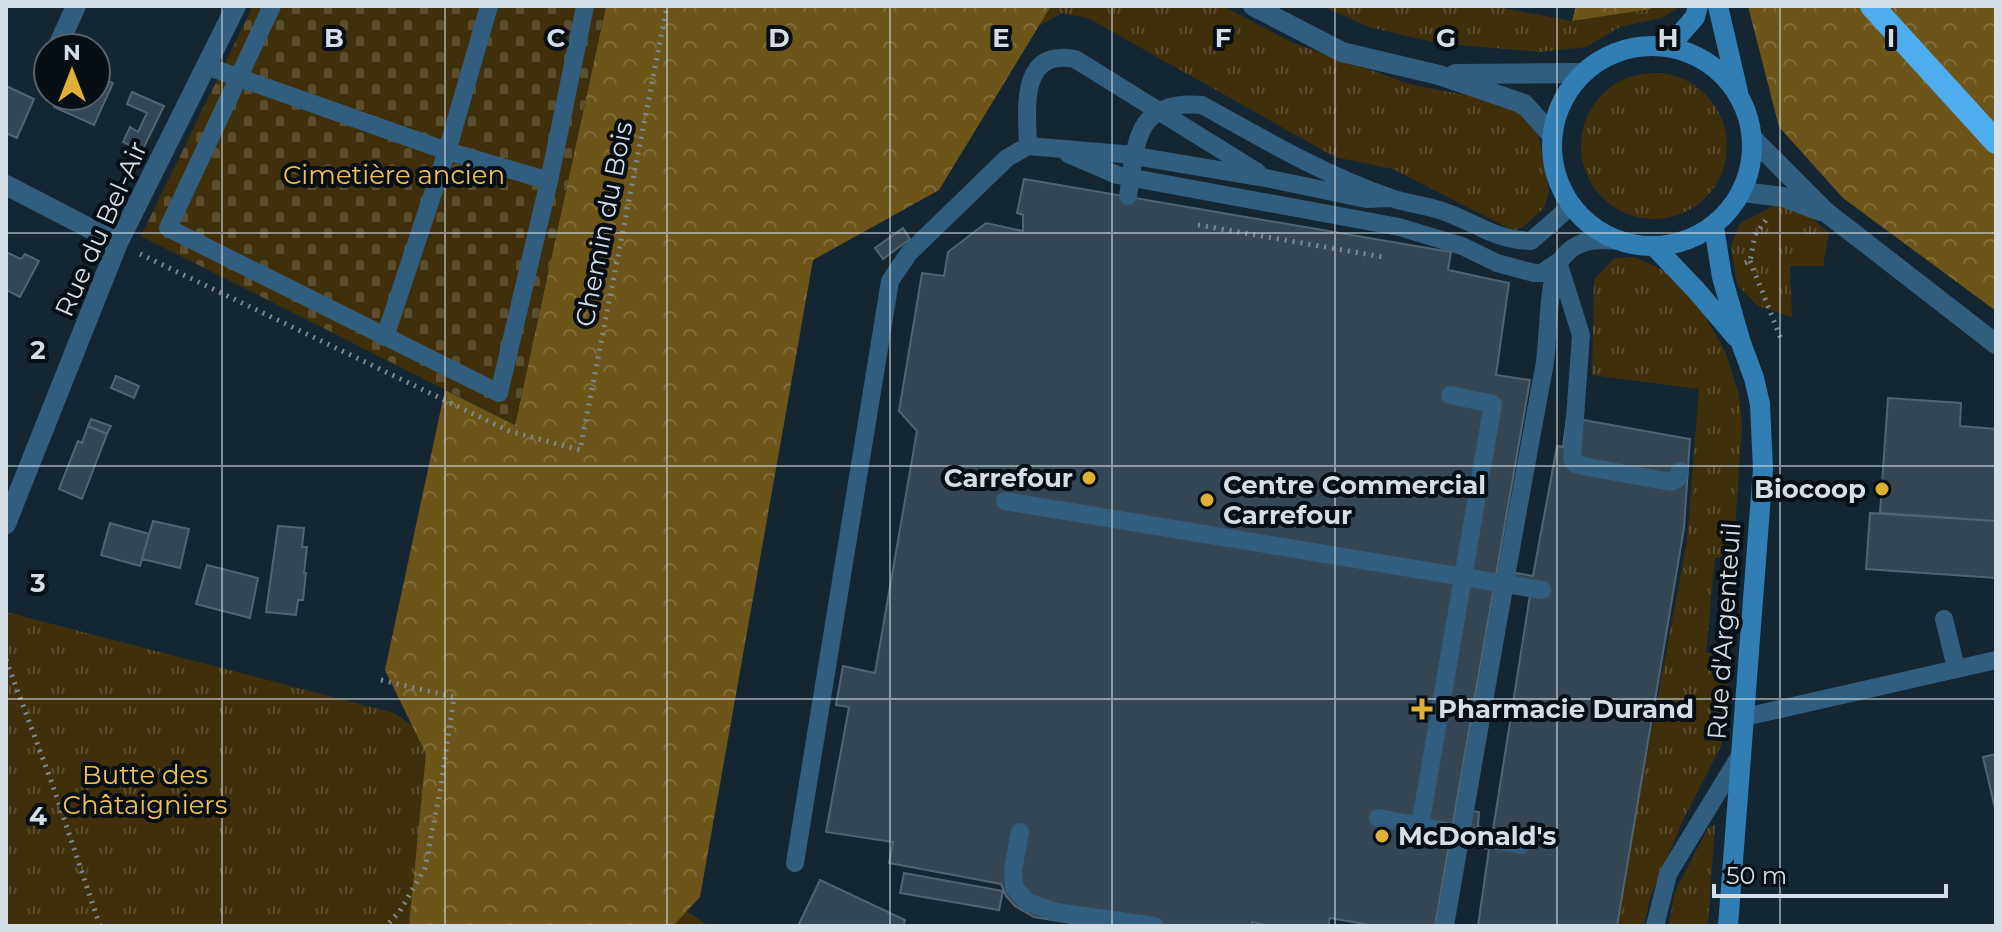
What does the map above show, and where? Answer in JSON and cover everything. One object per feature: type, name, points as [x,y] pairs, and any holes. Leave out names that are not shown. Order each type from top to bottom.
[{"type":"highway","points":[[1872,6],[1996,142]]},
{"type":"street","points":[[64,32],[76,6]]},
{"type":"street","name":"Rue du Bel-Air","points":[[6,524],[118,243],[236,6]]},
{"type":"street","points":[[1253,6],[1342,52],[1439,75],[1524,104],[1552,135]]},
{"type":"street","points":[[1669,47],[1695,17],[1698,6]]},
{"type":"street","points":[[1718,6],[1738,92],[1752,123],[1754,140],[1743,192],[1714,227],[1687,241],[1656,248],[1619,241],[1592,227],[1571,206],[1555,173],[1552,135],[1562,101],[1583,73],[1609,55],[1638,46],[1669,47],[1709,62],[1738,92]]},
{"type":"street","points":[[1439,75],[1583,73]]},
{"type":"street","points":[[1754,140],[1827,213],[1996,344]]},
{"type":"street","points":[[6,185],[118,243]]},
{"type":"street","points":[[1743,192],[1783,197],[1827,213]]},
{"type":"street","name":"Rue d'Argenteuil","points":[[1714,227],[1722,277],[1760,404],[1763,469],[1728,926]]},
{"type":"street","name":"Rue d'Argenteuil","points":[[1656,248],[1741,343]]},
{"type":"lane","points":[[272,6],[168,228],[499,393],[549,181],[585,6]]},
{"type":"lane","points":[[385,337],[447,151],[489,6]]},
{"type":"lane","points":[[1028,146],[1026,109],[1033,76],[1044,62],[1059,56],[1075,59],[1266,178]]},
{"type":"lane","points":[[206,66],[447,151],[549,181]]},
{"type":"lane","points":[[1128,196],[1140,131],[1150,116],[1166,106],[1186,104],[1202,105],[1309,165],[1391,198],[1445,212],[1510,240],[1531,241],[1571,206]]},
{"type":"lane","points":[[795,863],[890,281],[909,253],[1007,158],[1028,146],[1123,154],[1266,178],[1366,199],[1391,198]]},
{"type":"lane","points":[[1054,148],[1117,175],[1389,225],[1462,246],[1491,261],[1534,273],[1542,273],[1575,245],[1589,240],[1619,241]]},
{"type":"lane","points":[[1558,262],[1581,335],[1572,459],[1575,464],[1671,482],[1677,479],[1680,471]]},
{"type":"lane","points":[[1445,926],[1492,642],[1549,342],[1551,282],[1558,262]]},
{"type":"lane","points":[[1420,826],[1493,404],[1450,395]]},
{"type":"lane","points":[[1005,501],[1542,590]]},
{"type":"lane","points":[[1944,619],[1956,668]]},
{"type":"lane","points":[[1745,717],[1996,660]]},
{"type":"lane","points":[[1655,926],[1668,874],[1741,754]]},
{"type":"lane","points":[[1378,818],[1521,845]]},
{"type":"lane","points":[[1018,840],[1013,870],[1014,887],[1027,902],[1056,912],[1155,926]]},
{"type":"path","name":"Chemin du Bois","points":[[118,243],[509,431],[580,450],[667,6]]},
{"type":"path","points":[[1781,339],[1750,261],[1755,235],[1783,197]]},
{"type":"path","points":[[1198,225],[1383,257]]},
{"type":"path","points":[[1722,277],[1750,261]]},
{"type":"path","points":[[6,660],[100,926]]},
{"type":"path","points":[[381,680],[454,697],[425,868],[400,911],[386,926]]},
{"type":"green space","name":"Cimetière ancien","points":[[253,6],[606,6],[515,425],[141,236]]},
{"type":"green space","points":[[606,6],[1051,6],[939,190],[813,260],[700,897],[673,926],[409,926],[426,754],[385,670],[445,390],[515,425]]},
{"type":"green space","points":[[1051,6],[1223,6],[1293,43],[1416,86],[1495,100],[1522,111],[1537,128],[1549,191],[1544,208],[1514,231],[1393,169],[1335,157],[1088,18],[1062,13],[1039,26]]},
{"type":"green space","points":[[1322,6],[1492,6],[1572,21],[1650,9],[1652,6],[1678,6],[1661,18],[1620,27],[1586,47],[1540,52],[1437,43],[1369,27]]},
{"type":"green space","points":[[1576,6],[1652,6],[1651,9],[1572,21]]},
{"type":"green space","points":[[1748,6],[1996,6],[1996,311],[1843,198],[1779,127]]},
{"type":"green space","points":[[1654,73],[1682,78],[1706,94],[1722,118],[1727,146],[1722,174],[1706,198],[1682,214],[1654,219],[1626,214],[1602,198],[1586,174],[1581,146],[1586,118],[1602,94],[1626,78]]},
{"type":"green space","points":[[1776,205],[1805,212],[1829,233],[1823,266],[1790,266],[1792,317],[1758,306],[1737,285],[1731,246],[1740,223]]},
{"type":"green space","points":[[1634,257],[1674,275],[1702,311],[1726,353],[1739,395],[1742,424],[1733,557],[1715,558],[1706,653],[1730,654],[1721,746],[1683,820],[1650,898],[1644,926],[1615,926],[1687,541],[1699,389],[1592,375],[1594,280],[1614,258]]},
{"type":"green space","name":"Butte des Châtaigniers","points":[[6,612],[394,713],[709,926],[6,926]]},
{"type":"green space","points":[[1715,824],[1708,926],[1669,926],[1674,894],[1708,828]]},
{"type":"building","points":[[6,86],[32,98],[32,104],[17,138],[6,133]]},
{"type":"building","points":[[132,92],[164,106],[142,151],[123,142],[130,127],[138,132],[147,113],[127,104]]},
{"type":"building","points":[[65,112],[100,112],[94,125]]},
{"type":"building","name":"Centre Commercial Carrefour","points":[[1024,179],[1451,252],[1448,270],[1509,283],[1496,375],[1530,380],[1435,926],[1375,926],[1330,918],[1328,926],[1270,926],[1252,922],[1251,926],[1090,926],[1034,917],[1015,906],[1001,884],[889,863],[893,842],[826,832],[849,707],[836,705],[843,666],[875,673],[917,431],[899,411],[922,273],[944,276],[948,252],[986,223],[1023,231],[1023,215],[1017,213]]},
{"type":"building","points":[[903,228],[910,239],[883,259],[875,248]]},
{"type":"building","points":[[6,252],[21,259],[25,254],[39,261],[20,297],[6,290]]},
{"type":"building","points":[[116,376],[139,386],[134,398],[111,388]]},
{"type":"building","points":[[1888,398],[1961,403],[1960,426],[1996,429],[1996,521],[1880,513]]},
{"type":"building","points":[[1567,417],[1690,439],[1684,528],[1617,926],[1478,926],[1489,849],[1450,842],[1456,809],[1479,812],[1478,827],[1493,830],[1530,595],[1494,589],[1498,570],[1533,576],[1557,446],[1563,447]]},
{"type":"building","points":[[91,419],[111,426],[107,434],[88,426]]},
{"type":"building","points":[[88,426],[107,434],[82,499],[59,489],[78,441],[82,443]]},
{"type":"building","points":[[1870,513],[1996,521],[1996,578],[1866,569]]},
{"type":"building","points":[[153,521],[189,529],[180,568],[142,559]]},
{"type":"building","points":[[110,523],[149,534],[140,566],[101,555]]},
{"type":"building","points":[[278,526],[304,528],[302,547],[307,547],[306,573],[303,600],[298,600],[296,615],[266,612]]},
{"type":"building","points":[[207,565],[258,578],[250,618],[196,604]]},
{"type":"building","points":[[1996,754],[1996,813],[1983,757]]},
{"type":"building","points":[[904,873],[1003,891],[999,910],[900,893]]},
{"type":"building","points":[[820,880],[905,920],[903,926],[798,926]]},
{"type":"place","name":"Carrefour","points":[[1089,478]]},
{"type":"place","name":"Biocoop","points":[[1882,489]]},
{"type":"place","name":"Centre Commercial Carrefour","points":[[1207,500]]},
{"type":"place","name":"Pharmacie Durand","points":[[1422,709]]},
{"type":"place","name":"McDonald's","points":[[1382,836]]}]
